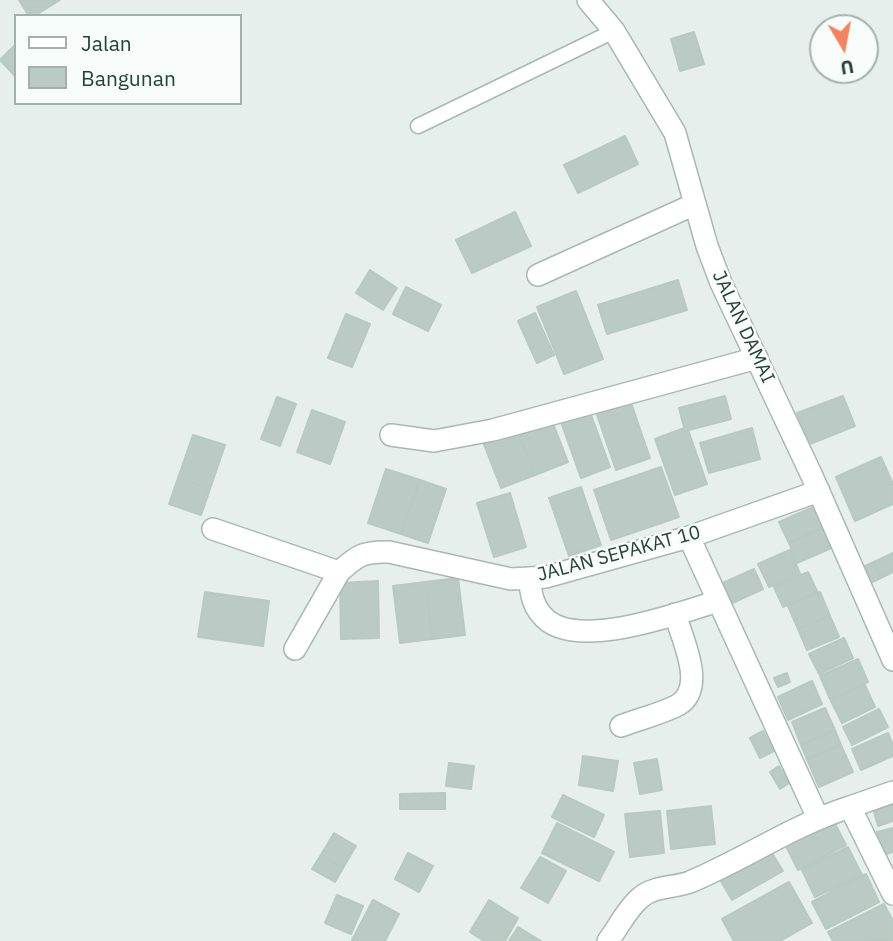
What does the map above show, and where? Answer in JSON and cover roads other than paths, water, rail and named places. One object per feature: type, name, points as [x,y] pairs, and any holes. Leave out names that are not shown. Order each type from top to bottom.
[{"type":"street","name":"JALAN DAMAI","points":[[588,0],[614,32],[675,133],[707,246],[721,283],[819,491],[893,660]]},
{"type":"street","points":[[538,275],[695,204]]},
{"type":"street","points":[[391,435],[434,441],[493,430],[757,358]]},
{"type":"street","name":"JALAN SEPAKAT 10","points":[[295,649],[339,572],[358,555],[372,551],[389,552],[495,576],[546,577],[690,537],[819,491]]},
{"type":"street","points":[[213,529],[339,572]]},
{"type":"street","points":[[690,537],[818,818]]},
{"type":"street","points":[[529,578],[533,599],[541,615],[553,625],[581,632],[640,625],[718,601]]},
{"type":"street","points":[[621,726],[677,705],[687,697],[692,688],[693,675],[675,614]]},
{"type":"street","points":[[608,941],[639,898],[650,892],[687,883],[818,818],[893,792]]},
{"type":"street","points":[[850,807],[893,894]]},
{"type":"lane","points":[[418,125],[614,32]]}]
